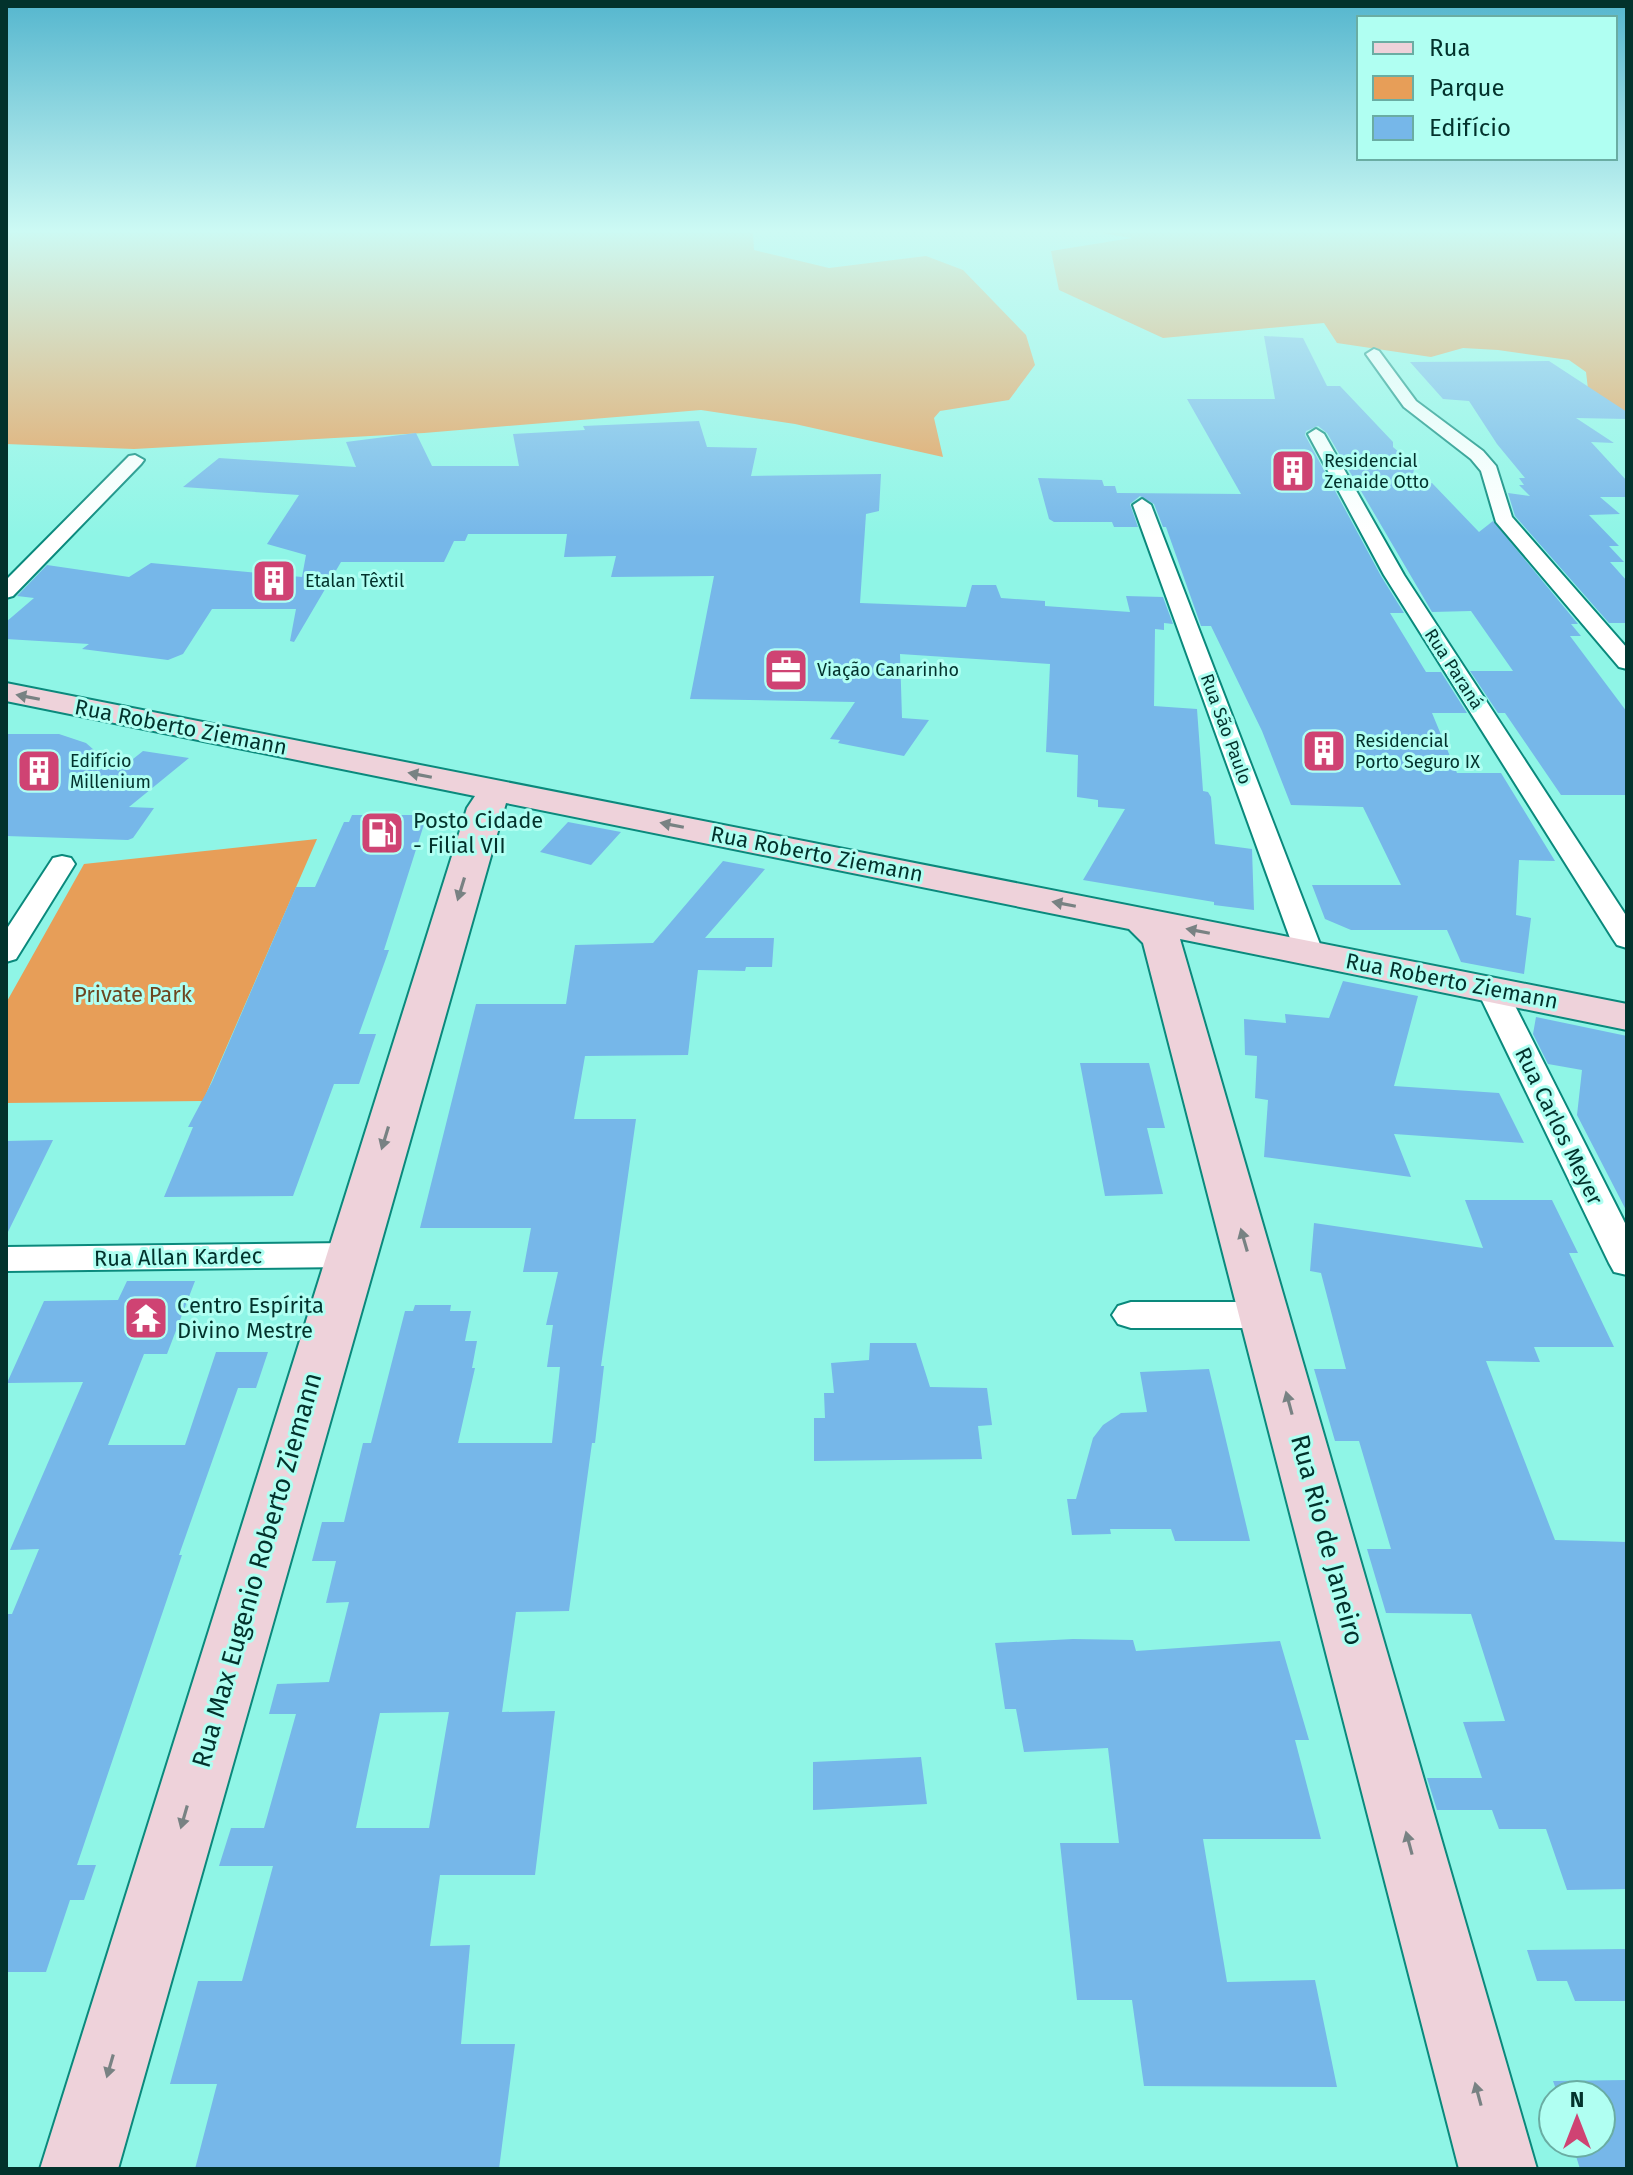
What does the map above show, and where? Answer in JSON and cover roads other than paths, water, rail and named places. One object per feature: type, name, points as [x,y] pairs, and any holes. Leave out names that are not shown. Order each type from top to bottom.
[{"type":"main road","name":"Rua Roberto Ziemann","points":[[6,692],[1627,1017]]},
{"type":"main road","name":"Rua Max Eugenio Roberto Ziemann","points":[[79,2169],[485,808],[497,790]]},
{"type":"main road","name":"Rua Rio de Janeiro","points":[[1141,919],[1163,943],[1498,2169]]},
{"type":"street","points":[[1374,354],[1410,404],[1477,455],[1490,470],[1503,518],[1627,662]]},
{"type":"street","name":"Rua Paraná","points":[[1316,434],[1394,575],[1627,939]]},
{"type":"street","points":[[6,592],[135,460]]},
{"type":"street","name":"Rua São Paulo","points":[[1142,505],[1309,952]]},
{"type":"street","points":[[6,953],[62,864]]},
{"type":"street","name":"Rua Carlos Meyer","points":[[1492,990],[1627,1263]]},
{"type":"street","name":"Rua Allan Kardec","points":[[6,1259],[350,1255]]},
{"type":"street","points":[[1131,1315],[1265,1315]]},
{"type":"place","name":"Residencial Zenaide Otto","points":[[1293,471]]},
{"type":"place","name":"Etalan Têxtil","points":[[274,581]]},
{"type":"place","name":"Viação Canarinho","points":[[786,670]]},
{"type":"place","name":"Residencial Porto Seguro IX","points":[[1324,751]]},
{"type":"place","name":"Edifício Millenium","points":[[39,771]]},
{"type":"place","name":"Posto Cidade - Filial VII","points":[[382,833]]},
{"type":"place","name":"Centro Espírita Divino Mestre","points":[[146,1318]]},
{"type":"park label","name":"Private Park","points":[[133,994]]}]
